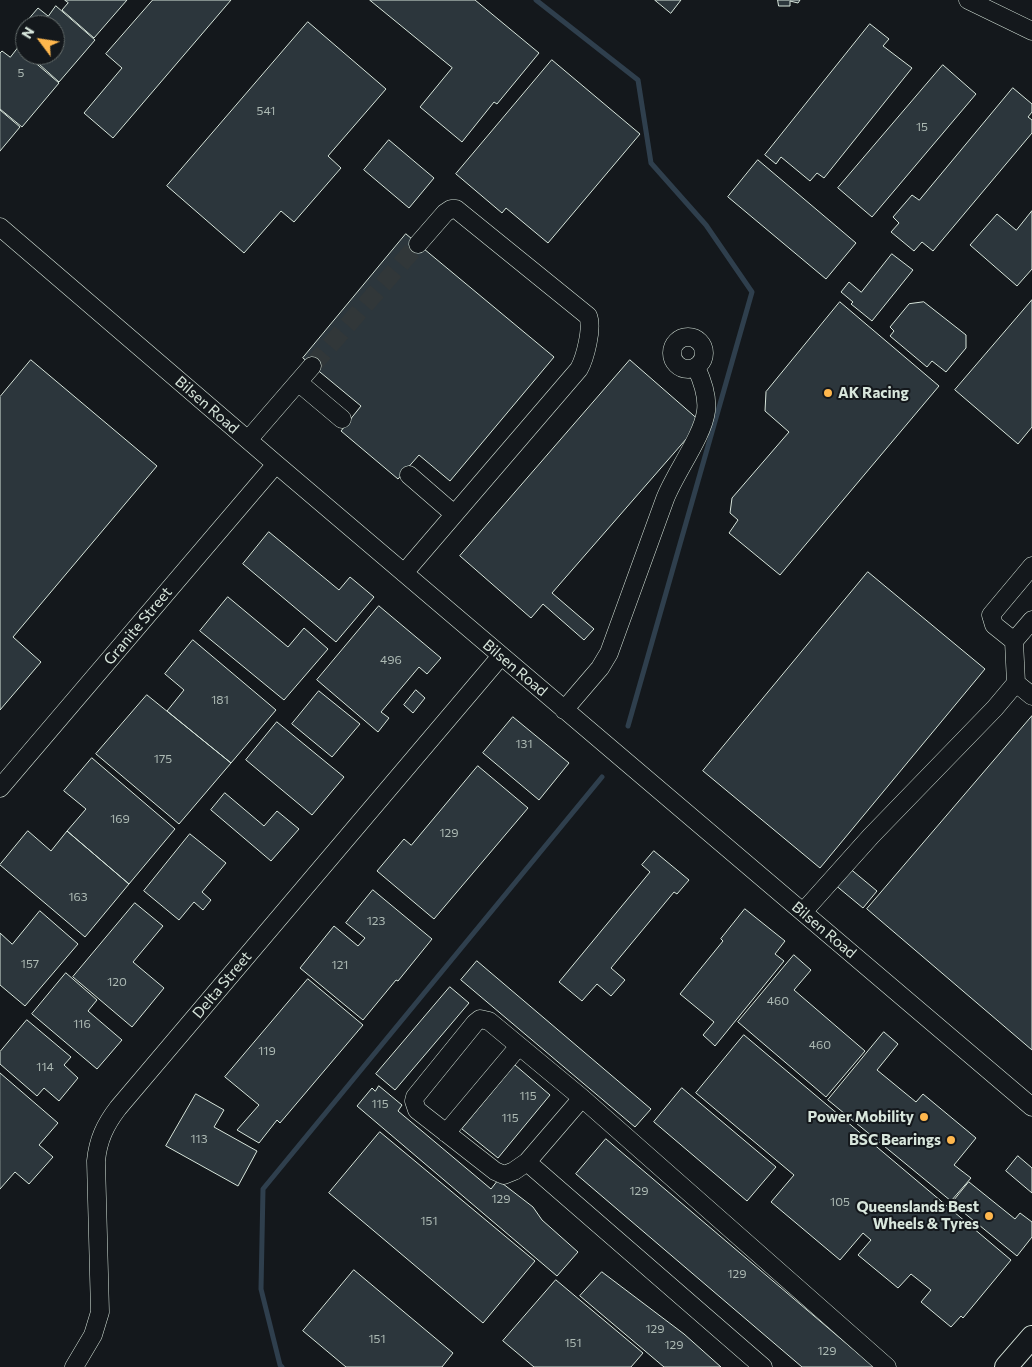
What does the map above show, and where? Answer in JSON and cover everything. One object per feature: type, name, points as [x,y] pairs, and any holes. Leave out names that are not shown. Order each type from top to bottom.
[{"type":"main road","points":[[1006,1367],[1032,1337]]},
{"type":"street","points":[[968,0],[1032,31]]},
{"type":"street","points":[[404,573],[579,369],[582,364],[590,328],[588,316],[456,209],[451,209],[445,213],[418,244]]},
{"type":"street","name":"Bilsen Road","points":[[0,227],[564,710],[1031,1105]]},
{"type":"street","points":[[248,440],[312,366]]},
{"type":"street","points":[[564,710],[600,668],[609,653],[671,483],[702,426],[706,411],[705,392],[703,381],[696,367]]},
{"type":"street","points":[[298,382],[342,419]]},
{"type":"street","name":"Granite Street","points":[[3,780],[276,464]]},
{"type":"street","points":[[409,475],[454,514]]},
{"type":"street","points":[[1014,641],[994,625],[991,615],[1032,566]]},
{"type":"street","points":[[802,912],[870,836],[995,708],[1016,683],[1014,641],[1032,620]]},
{"type":"street","name":"Delta Street","points":[[74,1367],[93,1335],[100,1312],[96,1161],[100,1137],[105,1127],[118,1108],[501,656]]},
{"type":"street","points":[[1016,683],[1032,696]]},
{"type":"street","points":[[582,1098],[527,1162],[504,1175],[500,1174],[417,1110],[414,1101],[415,1097],[475,1023],[480,1019],[489,1020],[582,1098],[887,1367]]},
{"type":"street","points":[[446,1132],[519,1046]]},
{"type":"street","points":[[527,1162],[763,1367]]},
{"type":"building","points":[[65,0],[127,0],[94,38],[62,10],[68,3]]},
{"type":"building","points":[[153,0],[231,0],[113,138],[84,113],[122,68],[106,54]]},
{"type":"building","points":[[370,0],[475,0],[539,53],[497,104],[494,102],[462,142],[420,107],[452,68]]},
{"type":"building","points":[[655,0],[681,0],[671,13]]},
{"type":"building","points":[[778,0],[800,0],[798,3],[790,1],[790,6],[779,6]]},
{"type":"building","points":[[56,6],[95,40],[59,82],[40,65],[65,65],[65,15],[49,15]]},
{"type":"building","points":[[38,8],[47,15],[32,15]]},
{"type":"building","points":[[308,22],[386,89],[328,156],[341,168],[294,222],[281,211],[244,253],[167,186]]},
{"type":"building","points":[[870,24],[889,39],[883,46],[912,68],[824,178],[817,173],[810,181],[781,157],[776,164],[765,155]]},
{"type":"building","points":[[2,51],[10,57],[15,51],[15,65],[38,65],[59,83],[22,127],[0,109],[0,53]]},
{"type":"building","points":[[552,60],[640,134],[548,243],[506,208],[502,213],[456,174]]},
{"type":"building","points":[[943,65],[976,94],[872,217],[838,188]]},
{"type":"building","points":[[1013,88],[1032,104],[1032,112],[1028,117],[1032,120],[1032,133],[933,251],[922,242],[914,251],[891,232],[899,223],[893,217],[912,195],[919,200]]},
{"type":"building","points":[[0,110],[20,127],[0,151]]},
{"type":"building","points":[[389,140],[434,178],[409,208],[364,170]]},
{"type":"building","points":[[758,160],[856,243],[826,279],[728,197]]},
{"type":"building","points":[[1032,211],[1032,269],[1017,286],[970,245],[997,214],[1016,230]]},
{"type":"building","points":[[406,234],[554,357],[450,481],[419,455],[398,479],[341,431],[361,406],[303,358]]},
{"type":"building","points":[[892,254],[913,270],[872,321],[851,304],[853,302],[841,292],[849,282],[861,292]]},
{"type":"building","points":[[1032,300],[1032,427],[1018,444],[955,390]]},
{"type":"building","points":[[840,302],[939,386],[780,575],[729,533],[738,520],[730,513],[732,498],[789,432],[765,411],[766,392]]},
{"type":"building","points":[[924,302],[966,335],[966,348],[946,372],[932,361],[927,367],[890,336],[894,331],[890,327],[909,304]]},
{"type":"building","points":[[31,360],[157,466],[13,637],[41,662],[0,710],[0,397]]},
{"type":"building","points":[[630,360],[701,422],[552,593],[594,629],[584,640],[543,604],[531,618],[460,556]]},
{"type":"building","points":[[269,532],[339,590],[350,577],[374,597],[336,642],[243,564]]},
{"type":"building","points":[[868,572],[985,669],[820,868],[703,771]]},
{"type":"building","points":[[228,597],[288,647],[304,628],[328,649],[284,700],[200,631]]},
{"type":"building","points":[[379,606],[441,658],[427,674],[419,667],[381,712],[389,718],[378,732],[317,680]]},
{"type":"building","points":[[193,640],[276,710],[231,763],[167,711],[184,690],[165,674]]},
{"type":"building","points":[[416,690],[425,698],[413,713],[404,705]]},
{"type":"building","points":[[319,691],[360,724],[332,757],[292,724]]},
{"type":"building","points":[[147,695],[231,763],[179,824],[96,754]]},
{"type":"building","points":[[1032,716],[1032,1050],[867,909]]},
{"type":"building","points":[[513,717],[569,763],[539,800],[483,753]]},
{"type":"building","points":[[277,722],[344,777],[312,815],[246,760]]},
{"type":"building","points":[[92,758],[175,829],[129,884],[67,831],[86,809],[64,791]]},
{"type":"building","points":[[478,766],[528,808],[434,919],[377,871],[404,839],[411,845]]},
{"type":"building","points":[[225,793],[264,826],[277,811],[299,829],[271,861],[211,810]]},
{"type":"building","points":[[28,831],[51,851],[67,831],[129,884],[85,937],[0,865]]},
{"type":"building","points":[[190,834],[226,863],[202,892],[211,900],[203,910],[194,902],[179,920],[144,891]]},
{"type":"building","points":[[654,851],[689,880],[677,894],[674,892],[611,968],[625,980],[611,996],[597,984],[582,1001],[559,982],[650,872],[642,865]]},
{"type":"building","points":[[848,867],[877,891],[863,908],[834,884]]},
{"type":"building","points":[[373,890],[432,939],[363,1020],[300,968],[334,926],[358,946],[365,938],[346,923]]},
{"type":"building","points":[[135,903],[163,926],[133,962],[164,988],[132,1027],[73,977]]},
{"type":"building","points":[[745,909],[785,941],[775,954],[784,961],[715,1046],[703,1035],[714,1022],[680,994],[723,941],[721,939]]},
{"type":"building","points":[[40,911],[78,944],[25,1006],[0,985],[0,933],[12,944]]},
{"type":"building","points":[[794,955],[811,970],[794,990],[865,1051],[826,1097],[738,1022]]},
{"type":"building","points":[[477,961],[651,1109],[635,1127],[461,980]]},
{"type":"building","points":[[66,973],[97,1000],[88,1011],[122,1040],[97,1069],[32,1014]]},
{"type":"building","points":[[308,979],[363,1025],[280,1123],[277,1120],[259,1143],[237,1130],[259,1105],[225,1077]]},
{"type":"building","points":[[450,987],[469,1003],[395,1090],[376,1074]]},
{"type":"building","points":[[27,1020],[71,1057],[64,1065],[78,1078],[59,1101],[44,1088],[37,1096],[0,1064],[0,1052]]},
{"type":"building","points":[[884,1032],[898,1044],[877,1070],[916,1102],[923,1094],[976,1138],[954,1165],[971,1178],[951,1201],[828,1100]]},
{"type":"building","points":[[744,1035],[1011,1260],[963,1318],[961,1316],[951,1327],[921,1302],[931,1290],[911,1274],[898,1288],[858,1255],[871,1240],[863,1233],[840,1260],[771,1202],[794,1175],[696,1093]]},
{"type":"building","points":[[515,1065],[550,1095],[498,1158],[462,1129]]},
{"type":"building","points":[[0,1073],[58,1123],[39,1145],[53,1157],[29,1184],[15,1172],[0,1189]]},
{"type":"building","points":[[379,1086],[402,1105],[398,1111],[491,1189],[498,1180],[533,1207],[542,1220],[578,1252],[557,1276],[357,1106],[372,1088],[375,1091]]},
{"type":"building","points":[[682,1088],[776,1167],[747,1201],[654,1122]]},
{"type":"building","points":[[196,1094],[224,1110],[214,1127],[257,1151],[238,1186],[166,1146]]},
{"type":"building","points":[[380,1132],[535,1261],[483,1323],[329,1193]]},
{"type":"building","points":[[606,1139],[874,1367],[802,1367],[576,1174]]},
{"type":"building","points":[[1018,1156],[1032,1168],[1032,1193],[1006,1171]]},
{"type":"building","name":"Queenslands Best Wheels & Tyres","points":[[969,1182],[1015,1219],[1020,1213],[1032,1222],[1032,1237],[1017,1256],[952,1203]]},
{"type":"building","points":[[354,1270],[453,1353],[442,1367],[346,1367],[303,1331]]},
{"type":"building","points":[[602,1272],[684,1334],[721,1367],[664,1367],[580,1296]]},
{"type":"building","points":[[556,1280],[643,1353],[631,1367],[534,1367],[503,1341]]},
{"type":"waterway","points":[[536,0],[638,80],[651,163],[706,225],[752,292],[628,726]]},
{"type":"waterway","points":[[282,1367],[261,1289],[263,1189],[602,777]]},
{"type":"tunnel","points":[[312,366],[418,244]]},
{"type":"place","name":"AK Racing","points":[[828,393]]},
{"type":"place","name":"Power Mobility","points":[[924,1117]]},
{"type":"place","name":"BSC Bearings","points":[[951,1140]]},
{"type":"place","name":"Queenslands Best Wheels & Tyres","points":[[989,1216]]}]
